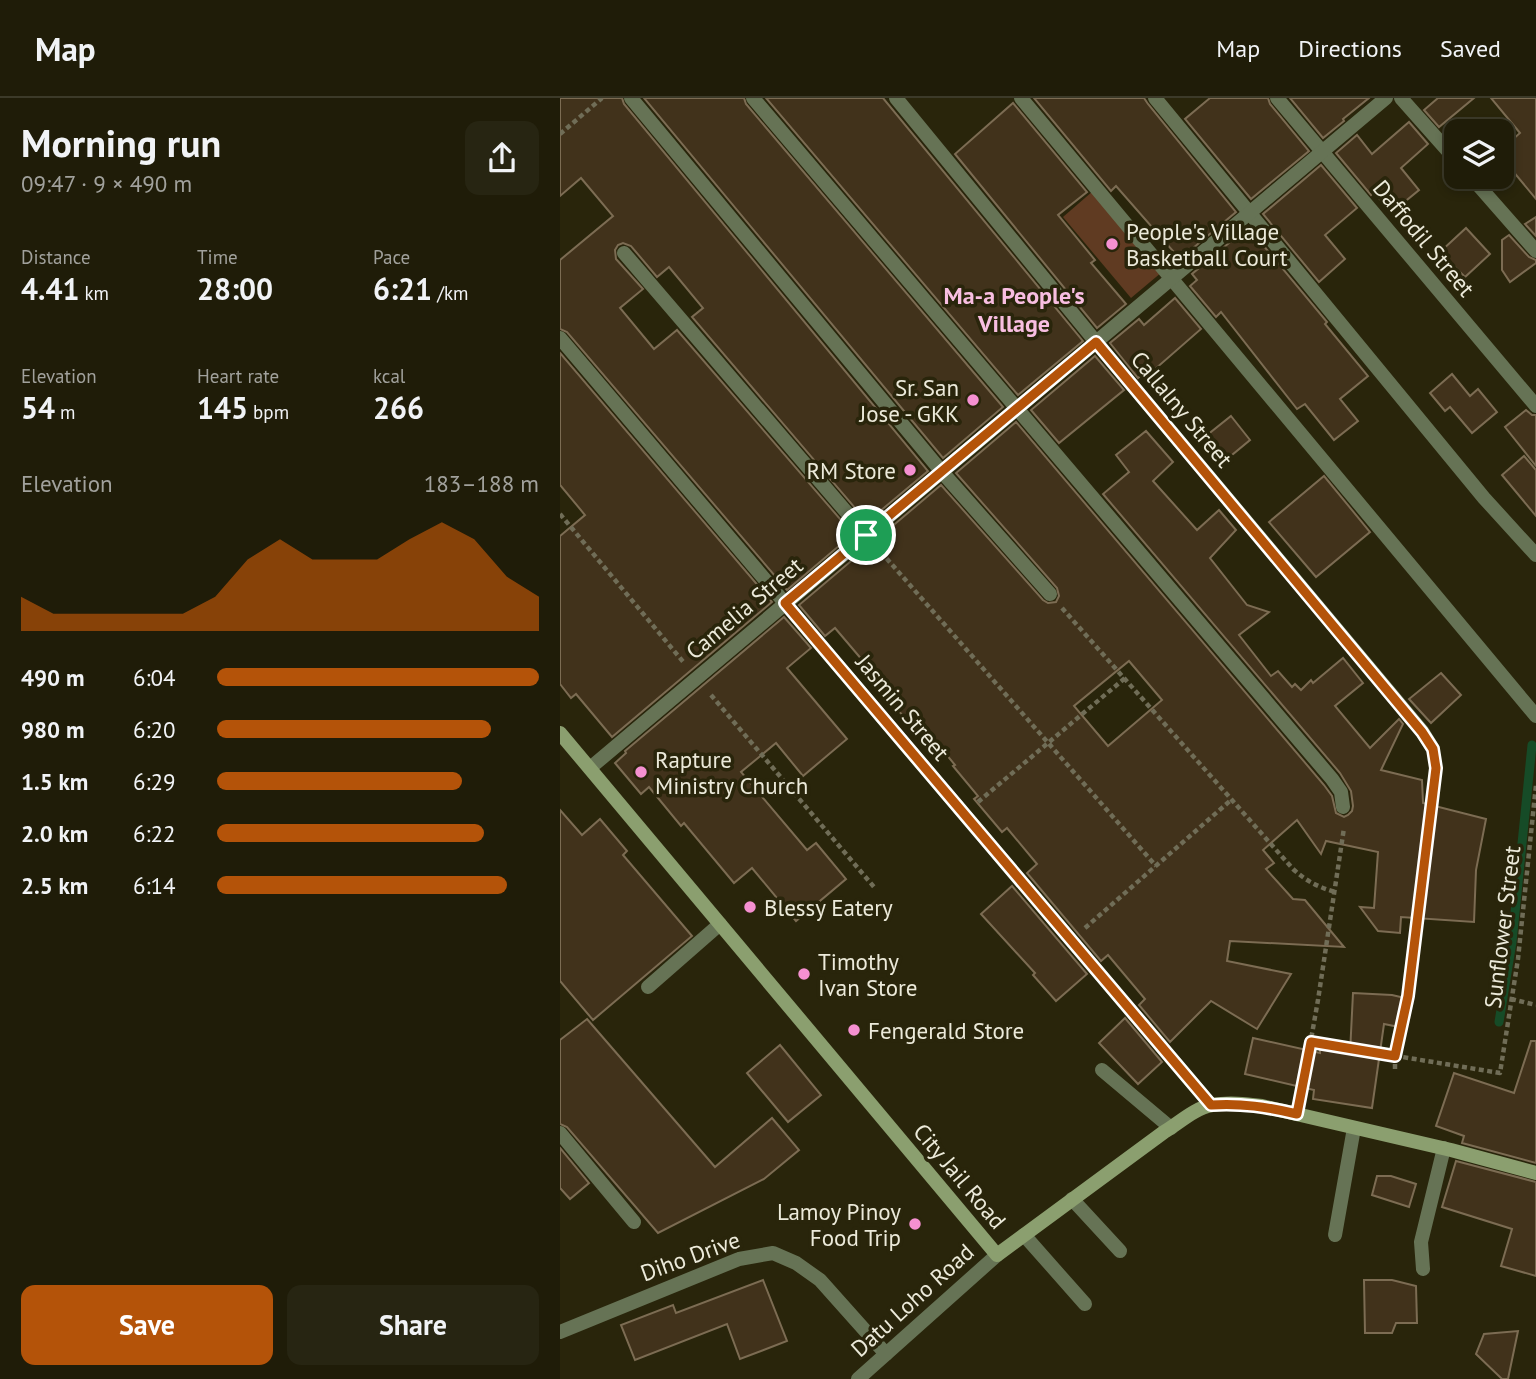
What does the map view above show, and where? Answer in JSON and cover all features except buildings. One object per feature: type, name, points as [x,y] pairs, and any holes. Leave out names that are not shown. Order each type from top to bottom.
[{"type":"street","points":[[631,98],[942,472],[1050,594]]},
{"type":"street","points":[[753,98],[1332,779],[1341,792],[1343,807]]},
{"type":"street","name":"Callalny Street","points":[[896,98],[1422,732],[1433,749]]},
{"type":"street","points":[[1021,98],[1536,716]]},
{"type":"street","points":[[1156,98],[1484,498],[1536,555]]},
{"type":"street","name":"Daffodil Street","points":[[1277,98],[1536,406]]},
{"type":"street","points":[[1321,152],[1386,98]]},
{"type":"street","points":[[1401,98],[1444,146]]},
{"type":"street","name":"Camelia Street","points":[[590,768],[1321,152]]},
{"type":"street","points":[[1482,189],[1536,251]]},
{"type":"street","points":[[624,253],[866,535]]},
{"type":"street","name":"Jasmin Street","points":[[560,338],[1211,1105]]},
{"type":"street","name":"City Jail Road","points":[[560,733],[997,1255],[1171,1128],[1211,1105],[1237,1103],[1262,1106],[1444,1148],[1536,1173]]},
{"type":"street","points":[[648,987],[720,924]]},
{"type":"street","points":[[1102,1070],[1171,1128]]},
{"type":"street","points":[[1335,1235],[1354,1128]]},
{"type":"street","points":[[560,1133],[634,1222]]},
{"type":"street","points":[[1423,1269],[1421,1242],[1444,1148]]},
{"type":"street","points":[[1072,1199],[1120,1251]]},
{"type":"street","points":[[1024,1235],[1085,1304]]},
{"type":"street","name":"Diho Drive","points":[[560,1332],[740,1259],[773,1253],[796,1263],[820,1280],[886,1354]]},
{"type":"street","name":"Datu Loho Road","points":[[858,1379],[997,1255]]},
{"type":"path","points":[[560,134],[602,98]]},
{"type":"path","points":[[560,514],[874,887]]},
{"type":"path","points":[[866,535],[1156,866]]},
{"type":"path","points":[[1050,594],[1293,869],[1315,886],[1335,892]]},
{"type":"path","points":[[964,814],[1125,678]]},
{"type":"path","points":[[1395,1069],[1395,1056],[1408,996],[1436,768],[1433,749]]},
{"type":"path","name":"Sunflower Street","points":[[1395,1056],[1500,1073],[1518,959],[1536,785]]},
{"type":"path","points":[[1071,940],[1231,800]]},
{"type":"path","points":[[1297,1114],[1335,892],[1346,817],[1343,807]]},
{"type":"path","points":[[1511,999],[1536,1005]]},
{"type":"path","points":[[1311,1042],[1395,1056]]},
{"type":"shaded area","name":"People's Village Basketball Court","points":[[1093,191],[1162,272],[1131,298],[1063,217]]},
{"type":"waterway","points":[[1499,1022],[1512,942],[1532,745]]},
{"type":"place","name":"People's Village Basketball Court","points":[[1112,244]]},
{"type":"place","name":"Sr. San Jose - GKK","points":[[973,400]]},
{"type":"place","name":"RM Store","points":[[910,470]]},
{"type":"place","name":"Rapture Ministry Church","points":[[641,772]]},
{"type":"place","name":"Blessy Eatery","points":[[750,907]]},
{"type":"place","name":"Timothy Ivan Store","points":[[804,974]]},
{"type":"place","name":"Fengerald Store","points":[[854,1030]]},
{"type":"place","name":"Lamoy Pinoy Food Trip","points":[[915,1224]]},
{"type":"district","name":"Ma-a People's Village","points":[[1014,309]]},
{"type":"route","points":[[1096,342],[1422,732],[1433,749],[1436,768],[1408,996],[1395,1056],[1311,1042],[1297,1114],[1237,1103],[1211,1105],[785,603],[866,535],[1096,342]]}]
